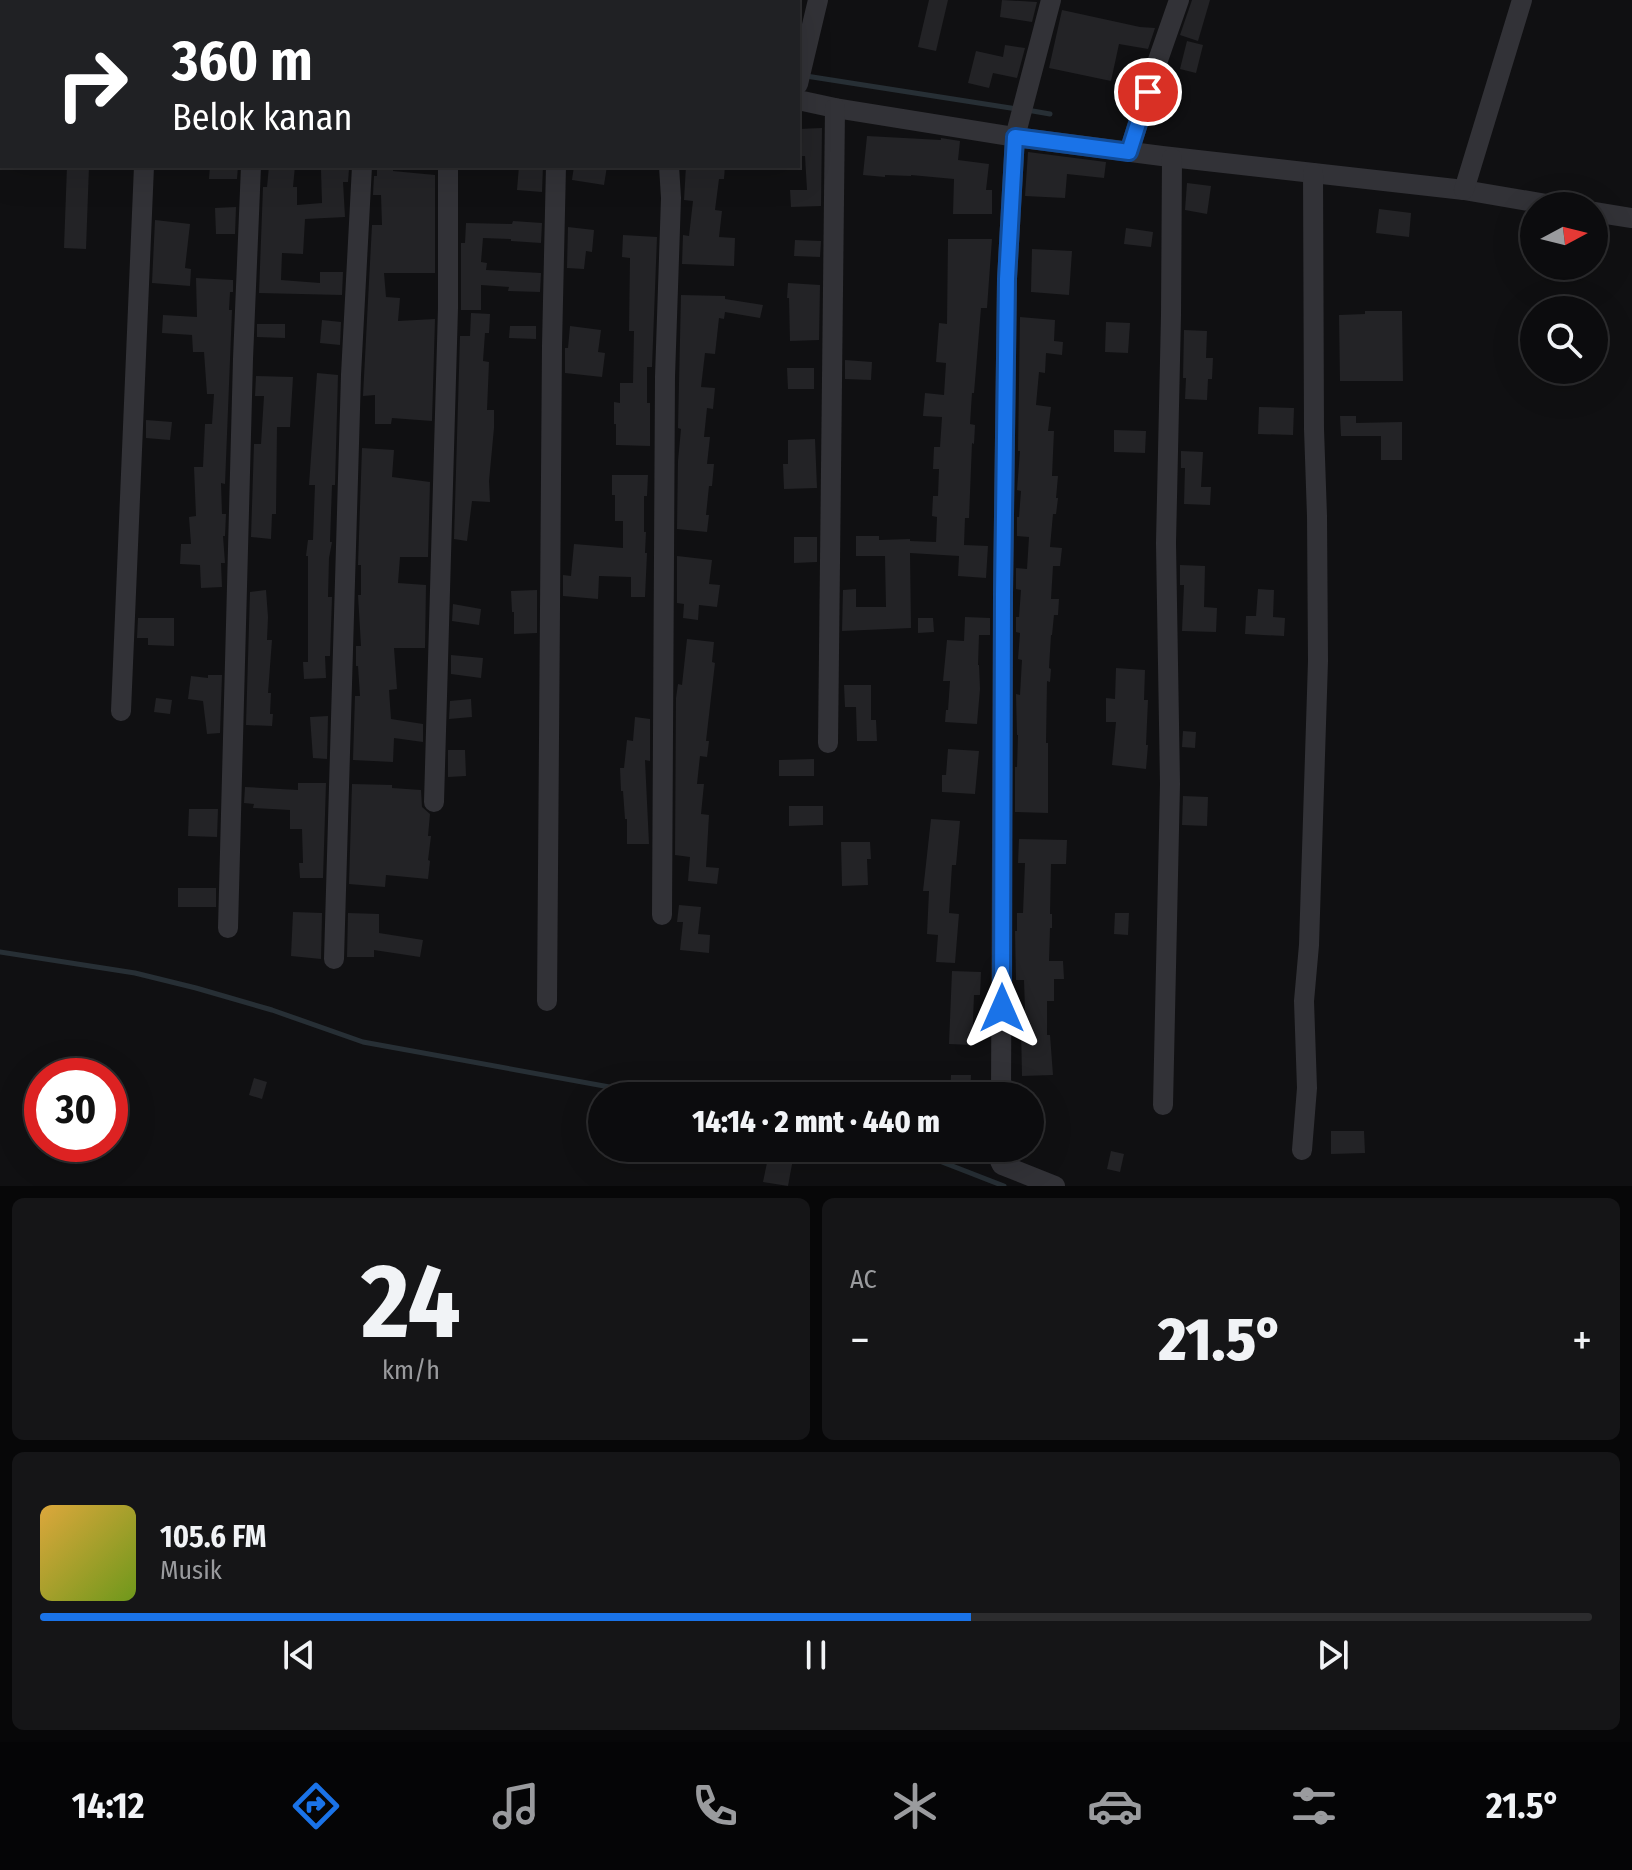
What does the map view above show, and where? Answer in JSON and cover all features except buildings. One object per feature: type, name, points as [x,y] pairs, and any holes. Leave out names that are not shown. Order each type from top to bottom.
[{"type":"street","points":[[800,74],[818,0]]},
{"type":"street","points":[[1001,1082],[1007,279],[1020,121],[1051,0]]},
{"type":"street","points":[[1129,152],[1179,0]]},
{"type":"street","points":[[1464,190],[1522,0]]},
{"type":"street","points":[[800,100],[835,108],[1020,121],[1129,152],[1464,190],[1520,200]]},
{"type":"street","points":[[828,743],[835,108]]},
{"type":"street","points":[[1163,1105],[1170,784],[1166,543],[1172,158]]},
{"type":"street","points":[[121,711],[144,168]]},
{"type":"street","points":[[228,928],[251,168]]},
{"type":"street","points":[[334,959],[350,391],[362,168]]},
{"type":"street","points":[[434,802],[448,308],[448,168]]},
{"type":"street","points":[[547,1001],[556,168]]},
{"type":"street","points":[[662,915],[664,393],[671,218],[669,168]]},
{"type":"street","points":[[1302,1150],[1307,1088],[1304,1001],[1309,945],[1318,661],[1313,173]]},
{"type":"street","points":[[1608,214],[1632,218]]},
{"type":"street","points":[[1000,1162],[1055,1186]]},
{"type":"waterway","points":[[806,76],[1017,109]]},
{"type":"waterway","points":[[1027,110],[1050,114]]},
{"type":"waterway","points":[[0,952],[135,973],[196,988],[272,1010],[363,1042],[588,1083]]},
{"type":"waterway","points":[[942,1162],[1004,1186]]},
{"type":"route","points":[[1002,1008],[1007,279],[1015,137],[1129,152],[1148,92]]}]
